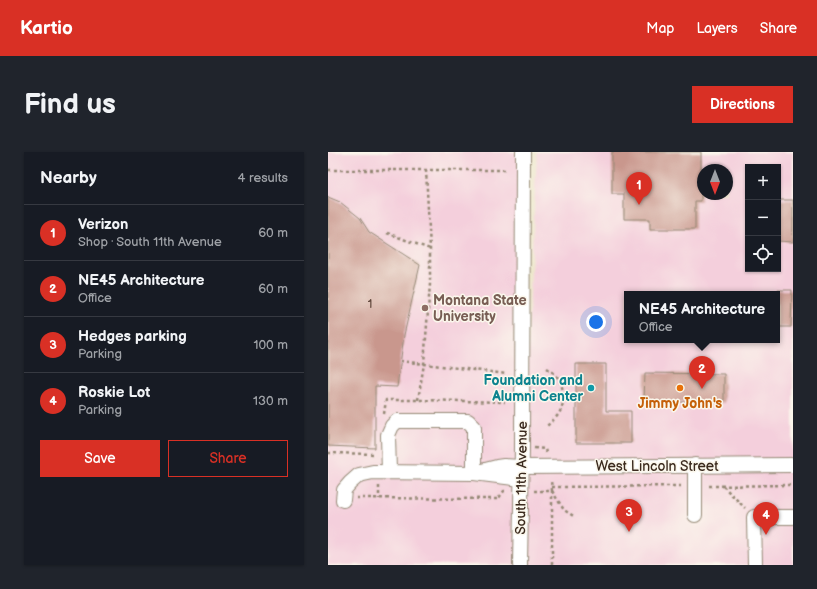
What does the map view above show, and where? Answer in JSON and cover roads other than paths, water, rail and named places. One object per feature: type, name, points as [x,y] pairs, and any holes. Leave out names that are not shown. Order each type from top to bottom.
[{"type":"street","name":"South 11th Avenue","points":[[520,565],[523,152]]},
{"type":"street","points":[[389,472],[388,435],[392,426],[397,421],[456,420],[468,421],[474,427],[474,473]]},
{"type":"street","name":"West Lincoln Street","points":[[343,496],[344,490],[350,483],[359,476],[372,472],[474,473],[497,467],[521,473],[695,465],[793,464]]},
{"type":"street","points":[[695,465],[696,515]]},
{"type":"street","points":[[755,565],[754,517],[793,516]]},
{"type":"place","name":"Verizon","points":[[639,205]]},
{"type":"place","name":"Montana State University","points":[[425,308]]},
{"type":"place","name":"Foundation and Alumni Center","points":[[591,388]]},
{"type":"place","name":"Jimmy John's","points":[[680,388]]},
{"type":"place","name":"NE45 Architecture","points":[[702,389]]},
{"type":"place","name":"Hedges parking","points":[[629,532]]},
{"type":"place","name":"Roskie Lot","points":[[766,535]]}]
